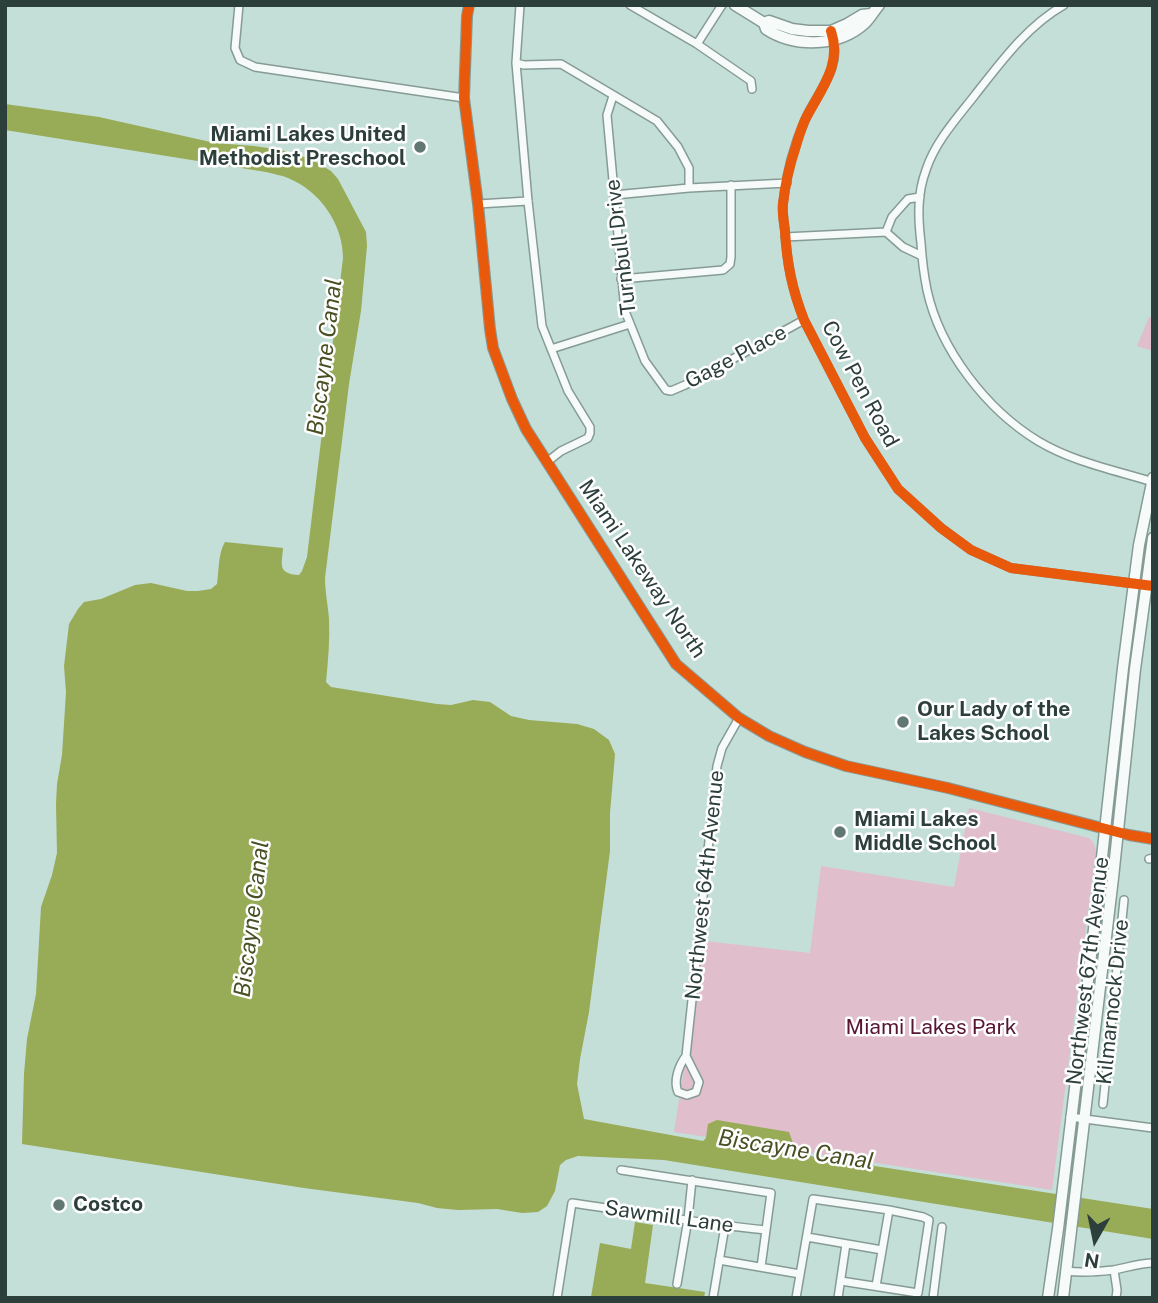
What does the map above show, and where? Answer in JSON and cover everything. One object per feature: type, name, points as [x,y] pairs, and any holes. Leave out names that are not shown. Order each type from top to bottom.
[{"type":"main road","points":[[735,5],[764,23],[766,29],[775,35],[807,43],[832,35],[862,15],[871,14],[879,5]]},
{"type":"main road","name":"Northwest 67th Avenue","points":[[1048,1294],[1089,974],[1133,584],[1140,534],[1152,481]]},
{"type":"main road","name":"Northwest 67th Avenue","points":[[1063,1298],[1153,538]]},
{"type":"main road","points":[[1089,974],[1102,975]]},
{"type":"main road","points":[[1048,1294],[1060,1273],[1066,1270],[1062,1267],[1055,1248]]},
{"type":"street","points":[[239,5],[235,48],[240,60],[256,66],[464,98]]},
{"type":"street","name":"Miami Lakeway North","points":[[469,5],[464,98],[493,348],[526,429],[676,664],[739,718],[769,736],[846,766],[948,788],[1153,839]]},
{"type":"street","points":[[520,5],[516,63],[542,326],[568,391],[590,427],[588,438],[561,450],[547,462]]},
{"type":"street","points":[[629,5],[697,44],[751,81],[752,89]]},
{"type":"street","points":[[697,44],[722,5]]},
{"type":"street","points":[[1064,5],[1028,31],[1003,59],[949,128],[929,162],[922,182],[919,225],[930,300],[948,344],[976,386],[997,409],[1021,429],[1055,450],[1082,461],[1152,481]]},
{"type":"street","name":"Cow Pen Road","points":[[832,35],[835,54],[833,67],[806,118],[795,148],[783,206],[785,237],[788,267],[796,300],[865,438],[898,489],[941,528],[971,550],[1011,568],[1149,586]]},
{"type":"street","points":[[516,63],[561,64],[657,121],[678,147],[689,168],[689,188]]},
{"type":"street","name":"Turnbull Drive","points":[[613,96],[607,115],[625,311],[645,360],[666,390]]},
{"type":"street","points":[[614,195],[787,183]]},
{"type":"street","points":[[621,279],[723,270],[730,264],[731,257],[731,185]]},
{"type":"street","points":[[886,232],[892,217],[908,199],[920,197]]},
{"type":"street","points":[[478,204],[528,201]]},
{"type":"street","points":[[785,237],[886,232],[903,247],[922,256]]},
{"type":"street","name":"Gage Place","points":[[666,390],[671,391],[685,385],[804,320]]},
{"type":"street","points":[[551,349],[630,324]]},
{"type":"street","name":"Northwest 64th Avenue","points":[[686,1056],[699,1082],[696,1092],[687,1095],[678,1091],[675,1085],[686,1056],[718,766],[722,748],[739,718]]},
{"type":"street","name":"Kilmarnock Drive","points":[[1103,1104],[1124,900]]},
{"type":"street","points":[[1070,1117],[1153,1128]]},
{"type":"street","points":[[621,1170],[771,1193],[761,1268]]},
{"type":"street","points":[[677,1284],[688,1219],[691,1180]]},
{"type":"street","points":[[796,1298],[813,1199],[889,1210],[929,1220],[918,1293],[841,1281]]},
{"type":"street","name":"Sawmill Lane","points":[[557,1298],[572,1203],[766,1230]]},
{"type":"street","points":[[876,1286],[889,1210]]},
{"type":"street","points":[[713,1298],[725,1226]]},
{"type":"street","points":[[933,1298],[942,1227]]},
{"type":"street","points":[[807,1237],[882,1250]]},
{"type":"street","points":[[838,1298],[846,1244]]},
{"type":"street","points":[[719,1261],[800,1274]]},
{"type":"street","points":[[1066,1270],[1088,1273],[1153,1263]]},
{"type":"street","points":[[1114,1270],[1116,1298]]},
{"type":"green space","points":[[1149,317],[1153,318],[1153,351],[1137,346]]},
{"type":"green space","name":"Miami Lakes Park","points":[[969,808],[1089,838],[1096,850],[1052,1190],[674,1132],[704,941],[810,953],[821,866],[954,887]]},
{"type":"water","name":"Biscayne Canal","points":[[5,104],[99,117],[215,143],[281,150],[311,159],[331,171],[338,179],[366,232],[367,246],[361,311],[349,384],[325,578],[329,627],[326,682],[331,687],[437,704],[451,705],[473,700],[490,702],[511,716],[577,724],[594,729],[609,740],[615,754],[610,851],[577,1084],[584,1119],[703,1141],[708,1124],[717,1120],[789,1132],[797,1154],[1153,1209],[1153,1239],[664,1160],[578,1156],[566,1160],[560,1165],[555,1191],[547,1206],[538,1212],[522,1213],[497,1209],[437,1208],[22,1144],[24,1074],[27,1039],[36,994],[41,907],[57,853],[57,784],[62,755],[66,692],[64,666],[69,624],[84,602],[101,599],[135,585],[151,583],[187,591],[211,589],[217,584],[220,557],[225,542],[283,548],[284,570],[299,575],[302,571],[307,557],[343,258],[339,233],[328,210],[310,191],[288,178],[266,172],[5,130]]},
{"type":"water","points":[[635,1222],[653,1225],[645,1283],[705,1292],[704,1298],[591,1297],[600,1243],[631,1249]]},
{"type":"cycle path","points":[[469,5],[464,98],[493,348],[526,429],[676,664],[739,718],[769,736],[805,752],[846,766],[948,788],[1153,839]]},
{"type":"cycle path","points":[[831,31],[834,43],[832,65],[801,131],[786,182],[783,214],[793,287],[804,320],[865,438],[898,489],[941,528],[971,550],[1011,568],[1153,586]]},
{"type":"place","name":"Miami Lakes United Methodist Preschool","points":[[420,147]]},
{"type":"place","name":"Our Lady of the Lakes School","points":[[903,722]]},
{"type":"place","name":"Miami Lakes Middle School","points":[[840,832]]},
{"type":"place","name":"Costco","points":[[59,1205]]}]
